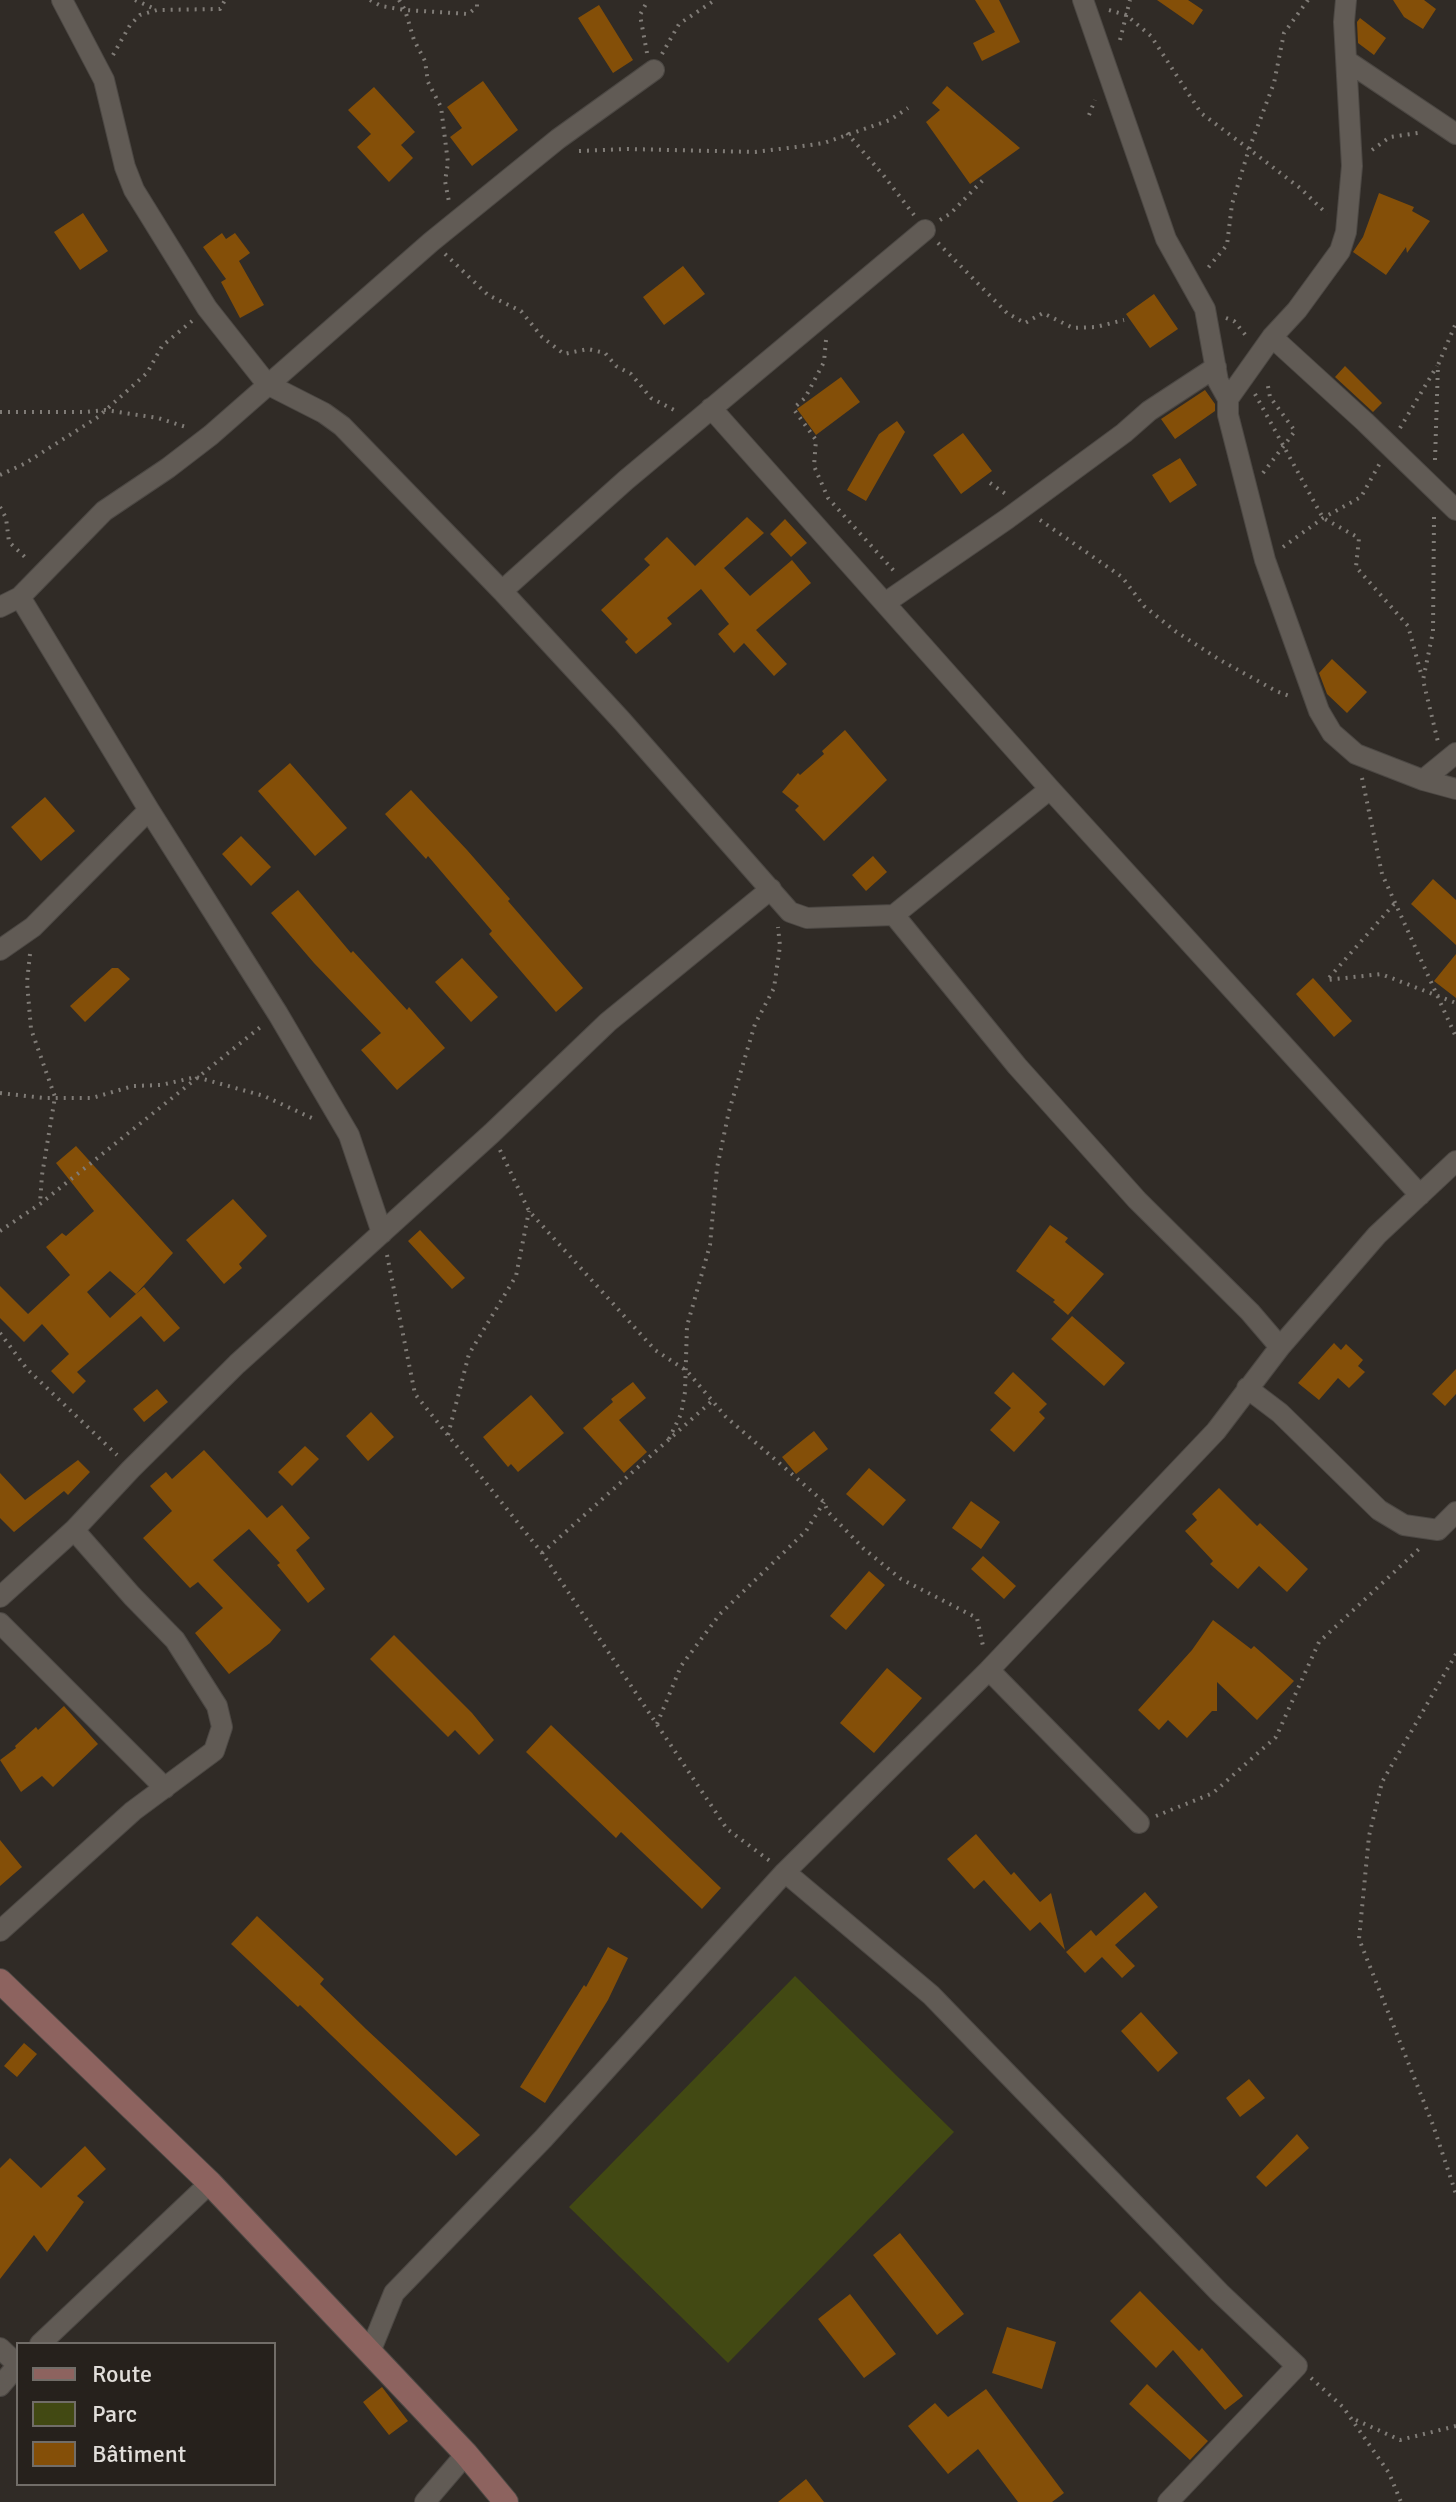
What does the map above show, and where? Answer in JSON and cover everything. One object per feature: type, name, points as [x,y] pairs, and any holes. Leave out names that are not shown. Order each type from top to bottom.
[{"type":"main road","points":[[0,1981],[210,2183],[466,2454],[506,2502]]},
{"type":"street","points":[[62,0],[104,80],[125,167],[134,190],[207,308],[267,384],[312,406],[342,426],[502,591],[622,721],[790,912],[807,918],[894,915],[1050,789]]},
{"type":"street","points":[[1083,0],[1166,239],[1205,309],[1218,381],[1228,399],[1228,415],[1265,560],[1319,711],[1332,733],[1356,754],[1423,780],[1456,789]]},
{"type":"street","points":[[1228,399],[1340,251],[1346,232],[1352,166],[1344,22],[1346,0]]},
{"type":"street","points":[[1347,61],[1456,134]]},
{"type":"street","points":[[0,607],[20,597],[104,511],[211,435],[431,242],[558,139],[654,70]]},
{"type":"street","points":[[502,591],[711,408],[925,230]]},
{"type":"street","points":[[1266,345],[1389,446],[1456,510]]},
{"type":"street","points":[[885,603],[1023,507],[1149,411],[1216,367]]},
{"type":"street","points":[[711,408],[1050,789],[1420,1195]]},
{"type":"street","points":[[20,597],[278,1014],[349,1135],[382,1233]]},
{"type":"street","points":[[1423,780],[1450,759]]},
{"type":"street","points":[[0,950],[33,927],[149,810]]},
{"type":"street","points":[[0,1597],[74,1530],[237,1364],[492,1133],[608,1022],[776,895]]},
{"type":"street","points":[[894,915],[1017,1066],[1137,1200],[1250,1312],[1280,1347]]},
{"type":"street","points":[[370,2352],[394,2293],[543,2139],[785,1872],[989,1670],[1216,1431],[1280,1347],[1377,1235],[1456,1161]]},
{"type":"street","points":[[1247,1388],[1280,1413],[1379,1510],[1404,1525],[1438,1530],[1456,1512]]},
{"type":"street","points":[[0,1931],[133,1811],[214,1751],[222,1727],[217,1706],[175,1640],[74,1530]]},
{"type":"street","points":[[0,1623],[165,1788]]},
{"type":"street","points":[[989,1670],[1139,1823]]},
{"type":"street","points":[[785,1872],[931,1995],[1220,2293],[1297,2366],[1168,2502]]},
{"type":"street","points":[[42,2342],[210,2183]]},
{"type":"street","points":[[0,2348],[16,2363]]},
{"type":"street","points":[[0,2386],[16,2367]]},
{"type":"street","points":[[425,2502],[466,2454]]},
{"type":"path","points":[[135,0],[157,10]]},
{"type":"path","points":[[104,80],[113,53],[140,15],[157,10],[220,9],[225,0]]},
{"type":"path","points":[[370,0],[381,6],[405,10],[468,14],[477,7],[477,0]]},
{"type":"path","points":[[399,0],[425,61],[428,82],[441,107],[448,163],[445,181],[452,225]]},
{"type":"path","points":[[648,0],[640,15],[644,46],[654,70]]},
{"type":"path","points":[[654,70],[679,24],[715,0]]},
{"type":"path","points":[[1083,0],[1126,15],[1151,36],[1201,113],[1300,188],[1346,232]]},
{"type":"path","points":[[1193,287],[1227,245],[1232,204],[1274,83],[1284,33],[1308,0]]},
{"type":"path","points":[[577,151],[755,152],[824,143],[890,120],[908,108]]},
{"type":"path","points":[[847,133],[925,230],[1007,313],[1025,323],[1043,313],[1073,328],[1096,327],[1124,320]]},
{"type":"path","points":[[1352,166],[1390,137],[1421,133]]},
{"type":"path","points":[[925,230],[951,213],[985,178]]},
{"type":"path","points":[[431,242],[488,295],[521,311],[542,337],[564,354],[588,349],[605,353],[616,366],[631,374],[651,398],[695,423]]},
{"type":"path","points":[[0,475],[24,464],[105,410],[147,373],[162,346],[207,308]]},
{"type":"path","points":[[1205,309],[1234,321],[1266,345],[1270,397],[1295,431],[1247,493]]},
{"type":"path","points":[[829,311],[824,362],[795,411],[816,440],[814,466],[828,498],[910,587]]},
{"type":"path","points":[[1265,560],[1323,518],[1361,497],[1438,365],[1456,323]]},
{"type":"path","points":[[1423,680],[1433,632],[1438,365]]},
{"type":"path","points":[[1245,376],[1323,518],[1359,538],[1356,567],[1408,626],[1450,759]]},
{"type":"path","points":[[0,412],[105,410],[158,418],[211,435]]},
{"type":"path","points":[[990,483],[1122,577],[1144,606],[1175,631],[1276,691],[1302,700],[1319,711]]},
{"type":"path","points":[[0,507],[6,518],[9,542],[26,557],[35,580]]},
{"type":"path","points":[[1356,754],[1382,874],[1456,1037]]},
{"type":"path","points":[[669,1439],[681,1414],[687,1371],[687,1326],[710,1245],[717,1168],[729,1111],[755,1024],[774,988],[780,946],[776,895]]},
{"type":"path","points":[[1394,904],[1327,980],[1381,974],[1456,1003]]},
{"type":"path","points":[[33,927],[27,982],[31,1029],[55,1097],[40,1204]]},
{"type":"path","points":[[0,1231],[40,1204],[278,1014]]},
{"type":"path","points":[[0,1093],[92,1098],[133,1086],[161,1085],[196,1077],[264,1096],[349,1135]]},
{"type":"path","points":[[492,1133],[529,1211],[655,1350],[687,1371],[726,1417],[824,1502],[828,1512],[864,1549],[901,1579],[977,1618],[989,1670]]},
{"type":"path","points":[[448,1435],[469,1354],[516,1276],[529,1211]]},
{"type":"path","points":[[382,1233],[415,1394],[542,1553],[727,1829],[785,1872]]},
{"type":"path","points":[[0,1333],[27,1369],[131,1469]]},
{"type":"path","points":[[542,1553],[712,1401]]},
{"type":"path","points":[[657,1725],[681,1666],[720,1614],[806,1531],[824,1502]]},
{"type":"path","points":[[1139,1823],[1213,1793],[1276,1737],[1319,1642],[1438,1530]]},
{"type":"path","points":[[1456,1654],[1382,1782],[1369,1836],[1359,1939],[1433,2125],[1456,2194]]},
{"type":"path","points":[[1297,2366],[1358,2423],[1400,2440],[1456,2426]]},
{"type":"path","points":[[1343,2407],[1389,2473],[1401,2502]]},
{"type":"green space","points":[[795,1976],[954,2132],[728,2363],[569,2207]]},
{"type":"building","points":[[975,0],[999,0],[1020,42],[982,61],[973,43],[995,32]]},
{"type":"building","points":[[1157,0],[1188,0],[1203,10],[1193,25]]},
{"type":"building","points":[[1393,0],[1424,0],[1436,9],[1423,29],[1404,17]]},
{"type":"building","points":[[599,5],[633,60],[613,73],[578,18]]},
{"type":"building","points":[[1360,18],[1386,38],[1374,55],[1358,43],[1357,22]]},
{"type":"building","points":[[483,81],[518,130],[472,166],[450,137],[462,128],[447,107]]},
{"type":"building","points":[[947,86],[1020,148],[970,184],[926,122],[940,110],[932,103]]},
{"type":"building","points":[[374,87],[415,132],[401,145],[413,158],[389,182],[357,147],[371,134],[348,110]]},
{"type":"building","points":[[1379,193],[1414,207],[1412,211],[1430,221],[1386,275],[1353,252],[1363,237]]},
{"type":"building","points":[[83,213],[108,251],[80,270],[54,232]]},
{"type":"building","points":[[222,233],[226,239],[235,233],[250,253],[239,261],[264,305],[240,318],[221,282],[226,279],[203,247]]},
{"type":"building","points":[[683,266],[705,294],[664,325],[643,297]]},
{"type":"building","points":[[1154,294],[1178,329],[1150,348],[1126,314]]},
{"type":"building","points":[[1345,366],[1382,403],[1373,412],[1335,377]]},
{"type":"building","points":[[841,377],[860,402],[816,435],[797,409]]},
{"type":"building","points":[[1205,390],[1215,404],[1215,411],[1175,439],[1161,419]]},
{"type":"building","points":[[897,421],[905,432],[866,501],[847,490],[879,434]]},
{"type":"building","points":[[963,433],[992,471],[961,494],[933,455]]},
{"type":"building","points":[[1180,458],[1197,485],[1170,503],[1152,475]]},
{"type":"building","points":[[747,517],[764,533],[724,568],[750,596],[792,560],[811,583],[756,630],[787,664],[774,676],[744,643],[734,653],[718,634],[729,624],[701,589],[667,618],[672,624],[636,654],[625,642],[628,639],[601,610],[650,565],[644,559],[667,537],[695,566]]},
{"type":"building","points":[[785,519],[807,543],[791,557],[770,534]]},
{"type":"building","points":[[1332,659],[1367,692],[1347,713],[1327,694],[1319,673]]},
{"type":"building","points":[[845,730],[887,780],[824,841],[795,810],[799,806],[782,792]]},
{"type":"building","points":[[290,763],[347,828],[315,856],[258,791]]},
{"type":"building","points":[[411,790],[510,899],[508,901],[583,988],[556,1012],[428,856],[426,859],[385,814]]},
{"type":"building","points":[[45,797],[75,831],[41,861],[11,827]]},
{"type":"building","points":[[241,836],[271,867],[251,886],[222,854]]},
{"type":"building","points":[[873,856],[887,872],[866,891],[852,875]]},
{"type":"building","points":[[1433,879],[1456,900],[1456,945],[1411,904]]},
{"type":"building","points":[[298,890],[351,953],[353,951],[407,1010],[409,1007],[445,1048],[397,1090],[361,1050],[381,1033],[271,913]]},
{"type":"building","points":[[1456,954],[1456,998],[1434,981]]},
{"type":"building","points":[[462,958],[498,997],[471,1022],[435,982]]},
{"type":"building","points":[[112,968],[118,968],[130,979],[85,1022],[70,1006]]},
{"type":"building","points":[[1313,978],[1352,1021],[1334,1037],[1296,994]]},
{"type":"building","points":[[76,1146],[173,1253],[136,1294],[144,1287],[180,1328],[164,1342],[141,1316],[77,1372],[86,1381],[73,1394],[51,1371],[69,1354],[42,1324],[24,1342],[0,1318],[0,1286],[28,1314],[70,1275],[46,1247],[62,1233],[66,1236],[94,1211],[56,1163]],"holes":[[[110,1271],[136,1294],[110,1318],[87,1292]]]},
{"type":"building","points":[[233,1199],[267,1236],[239,1264],[242,1268],[224,1284],[186,1240]]},
{"type":"building","points":[[1050,1225],[1068,1238],[1065,1242],[1104,1274],[1068,1315],[1053,1302],[1055,1300],[1016,1271]]},
{"type":"building","points":[[420,1230],[465,1278],[452,1289],[408,1241]]},
{"type":"building","points":[[1072,1316],[1125,1363],[1104,1386],[1051,1339]]},
{"type":"building","points":[[1334,1343],[1341,1350],[1346,1344],[1363,1360],[1358,1366],[1365,1372],[1349,1388],[1338,1378],[1319,1400],[1298,1383]]},
{"type":"building","points":[[1456,1369],[1456,1394],[1445,1406],[1432,1394]]},
{"type":"building","points":[[1013,1372],[1047,1404],[1039,1412],[1045,1418],[1014,1452],[990,1430],[1011,1408],[994,1393]]},
{"type":"building","points":[[633,1382],[646,1398],[619,1420],[647,1452],[624,1473],[583,1428]]},
{"type":"building","points":[[157,1389],[168,1402],[144,1422],[133,1409]]},
{"type":"building","points":[[531,1395],[564,1433],[518,1472],[511,1464],[508,1467],[483,1437]]},
{"type":"building","points":[[371,1412],[394,1437],[368,1461],[346,1436]]},
{"type":"building","points":[[814,1431],[828,1449],[796,1474],[782,1457]]},
{"type":"building","points":[[305,1446],[319,1459],[292,1486],[278,1472]]},
{"type":"building","points":[[204,1450],[267,1518],[282,1505],[310,1538],[296,1550],[325,1589],[308,1603],[277,1565],[280,1563],[249,1529],[213,1560],[281,1630],[270,1643],[229,1674],[195,1633],[223,1608],[198,1582],[190,1588],[143,1538],[172,1511],[150,1486],[166,1472],[172,1479]]},
{"type":"building","points":[[78,1460],[90,1472],[68,1495],[64,1491],[14,1532],[0,1518],[0,1473],[25,1500]]},
{"type":"building","points":[[869,1468],[906,1500],[883,1526],[846,1494]]},
{"type":"building","points":[[1219,1488],[1257,1526],[1260,1523],[1308,1569],[1287,1592],[1259,1566],[1238,1589],[1210,1564],[1213,1561],[1185,1531],[1197,1520],[1192,1514]]},
{"type":"building","points":[[971,1501],[1000,1522],[981,1549],[952,1528]]},
{"type":"building","points":[[983,1556],[1016,1586],[1004,1599],[971,1569]]},
{"type":"building","points":[[869,1571],[885,1585],[846,1630],[830,1616]]},
{"type":"building","points":[[1213,1620],[1251,1649],[1254,1646],[1294,1681],[1257,1720],[1217,1682],[1217,1711],[1212,1711],[1187,1738],[1168,1720],[1159,1730],[1138,1710],[1192,1650]]},
{"type":"building","points":[[394,1635],[472,1713],[494,1740],[479,1755],[455,1730],[448,1737],[370,1659]]},
{"type":"building","points":[[887,1668],[922,1698],[874,1753],[840,1723]]},
{"type":"building","points":[[64,1706],[98,1744],[53,1787],[42,1776],[21,1792],[0,1760]]},
{"type":"building","points":[[551,1725],[721,1888],[702,1909],[621,1832],[616,1838],[526,1752]]},
{"type":"building","points":[[976,1834],[1011,1875],[1014,1872],[1040,1902],[1051,1893],[1065,1950],[1040,1922],[1030,1931],[984,1880],[974,1889],[947,1859]]},
{"type":"building","points":[[0,1840],[22,1867],[0,1886]]},
{"type":"building","points":[[1145,1892],[1158,1907],[1115,1945],[1135,1966],[1122,1978],[1102,1957],[1085,1973],[1066,1952],[1091,1930],[1096,1936]]},
{"type":"building","points":[[257,1916],[324,1979],[320,1984],[480,2135],[456,2156],[300,2005],[298,2007],[231,1944]]},
{"type":"building","points":[[608,1947],[628,1958],[608,2000],[545,2103],[520,2087],[584,1985],[586,1987]]},
{"type":"building","points":[[1141,2012],[1178,2053],[1158,2072],[1121,2031]]},
{"type":"building","points":[[24,2043],[37,2054],[17,2077],[4,2066]]},
{"type":"building","points":[[1249,2079],[1265,2098],[1240,2117],[1226,2098]]},
{"type":"building","points":[[1297,2134],[1309,2148],[1266,2187],[1256,2177]]},
{"type":"building","points":[[85,2146],[106,2169],[77,2196],[84,2202],[47,2252],[34,2235],[0,2279],[0,2168],[10,2158],[41,2188]]},
{"type":"building","points":[[900,2233],[964,2314],[937,2335],[873,2255]]},
{"type":"building","points":[[1140,2291],[1199,2351],[1202,2348],[1243,2396],[1225,2410],[1173,2350],[1156,2368],[1110,2321]]},
{"type":"building","points":[[850,2294],[896,2354],[864,2378],[818,2319]]},
{"type":"building","points":[[1007,2327],[1056,2342],[1042,2389],[992,2373]]},
{"type":"building","points":[[1147,2384],[1208,2441],[1190,2460],[1129,2404]]},
{"type":"building","points":[[382,2387],[408,2421],[389,2435],[363,2402]]},
{"type":"building","points":[[986,2389],[1064,2493],[1052,2502],[1018,2502],[978,2449],[948,2474],[908,2426],[935,2403],[948,2417]]},
{"type":"building","points":[[806,2479],[824,2502],[778,2502]]}]
